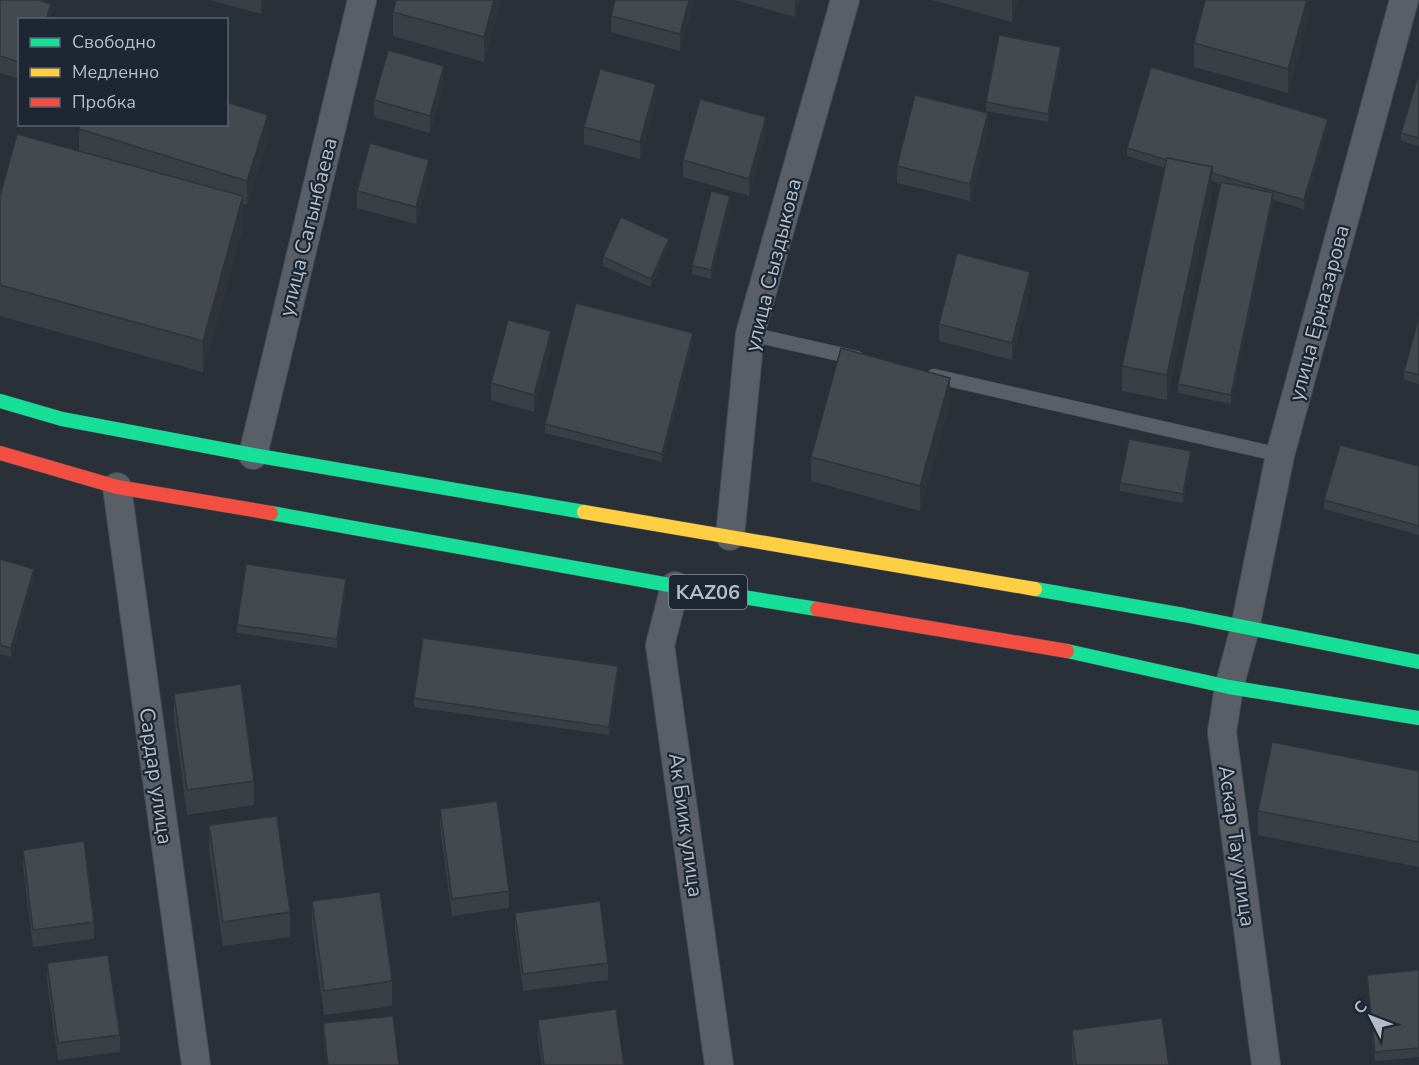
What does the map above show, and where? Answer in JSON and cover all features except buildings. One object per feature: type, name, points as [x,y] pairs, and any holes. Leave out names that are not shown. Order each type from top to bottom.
[{"type":"highway","points":[[0,401],[62,419],[253,455],[1173,613],[1419,662]]},
{"type":"highway","name":"KАZ06","points":[[0,453],[117,487],[675,586],[1039,645],[1229,687],[1419,718]]},
{"type":"street","name":"улица Сагынбаева","points":[[253,455],[362,0]]},
{"type":"street","name":"улица Сыздыкова","points":[[730,536],[750,334],[845,0]]},
{"type":"street","name":"улица Ерназарова","points":[[1245,628],[1280,455],[1404,0]]},
{"type":"street","name":"Сардар улица","points":[[117,487],[196,1065]]},
{"type":"street","name":"Ак Биик улица","points":[[675,586],[660,645],[719,1065]]},
{"type":"street","name":"Аскар Тау улица","points":[[1245,628],[1229,687],[1222,732],[1266,1065]]},
{"type":"lane","points":[[750,334],[866,361]]},
{"type":"lane","points":[[923,374],[1280,455]]},
{"type":"traffic: fast","points":[[0,401],[62,419],[253,455],[584,512]]},
{"type":"traffic: fast","points":[[271,513],[675,586],[817,609]]},
{"type":"traffic: fast","points":[[1035,589],[1184,615],[1419,662]]},
{"type":"traffic: fast","points":[[1067,651],[1229,687],[1419,718]]},
{"type":"traffic: slow","points":[[584,512],[1035,589]]},
{"type":"traffic: jam","points":[[0,453],[117,487],[271,513]]},
{"type":"traffic: jam","points":[[817,609],[1067,651]]}]
